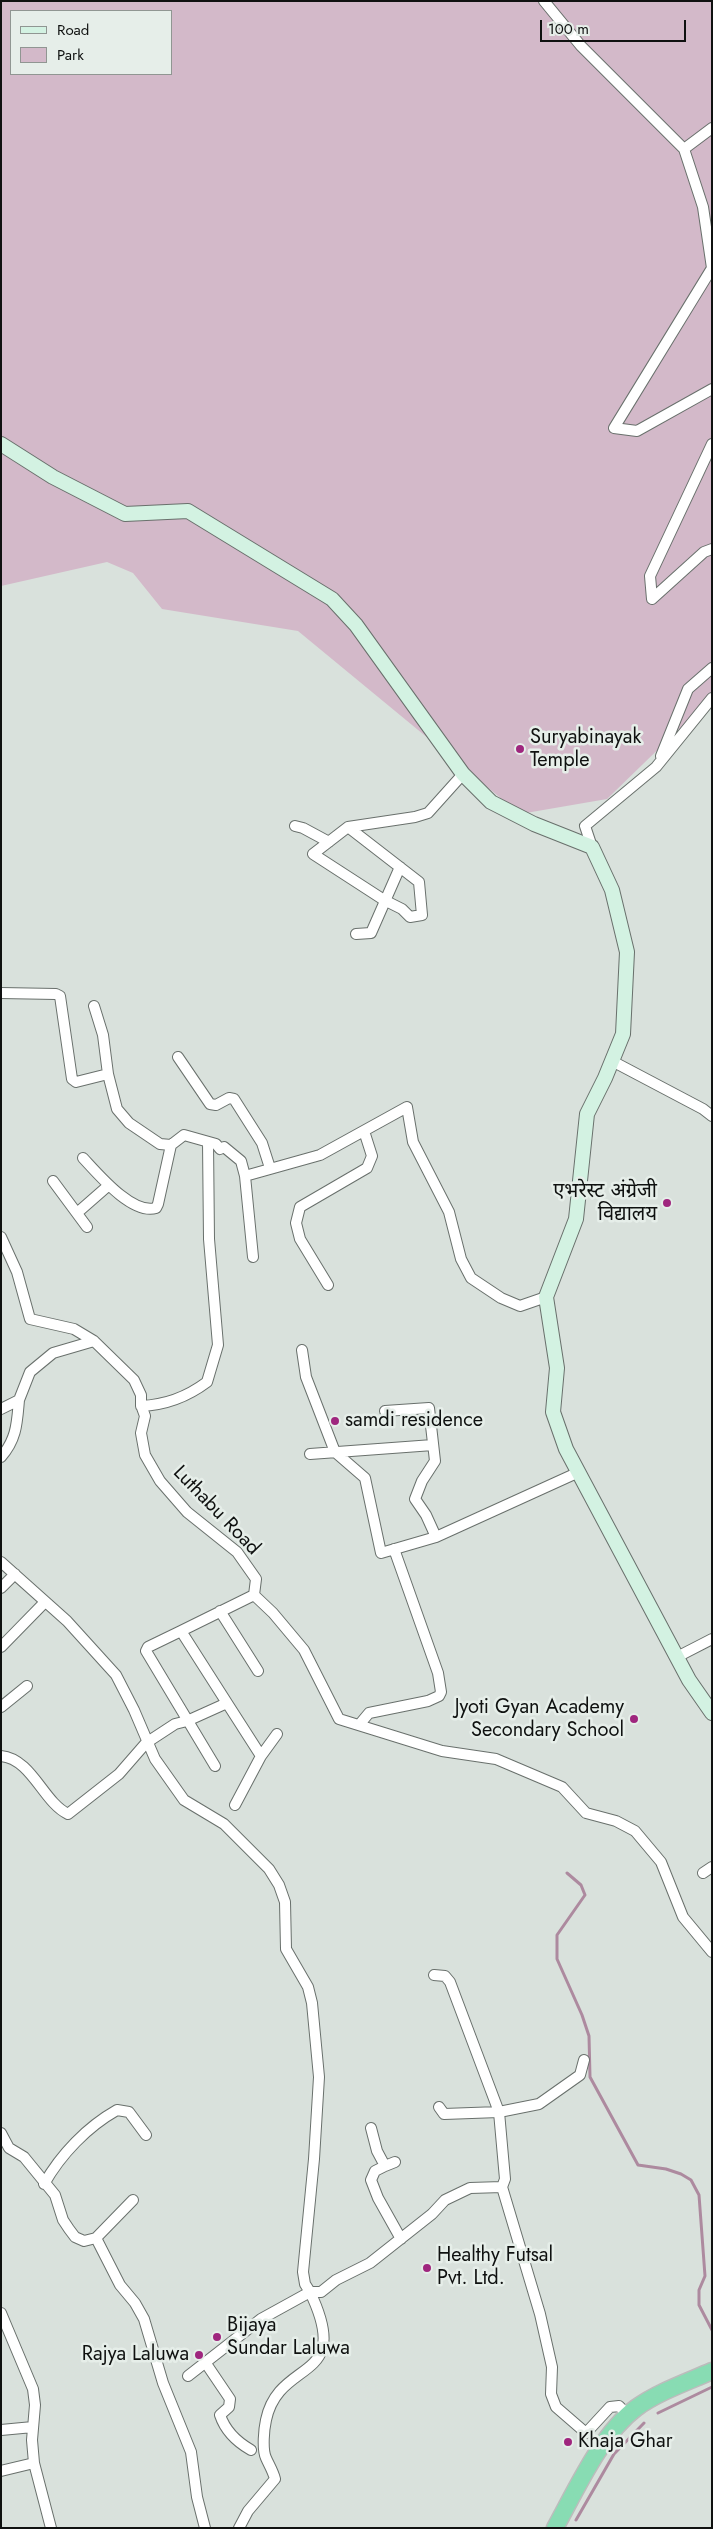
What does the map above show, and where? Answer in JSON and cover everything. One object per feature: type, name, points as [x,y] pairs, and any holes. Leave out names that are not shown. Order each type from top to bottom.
[{"type":"highway","points":[[560,2526],[603,2444],[628,2415],[644,2403],[712,2371]]},
{"type":"main road","points":[[1,444],[53,477],[125,514],[188,511],[332,599],[356,625],[463,774],[491,802],[534,824],[592,847],[612,890],[628,952],[623,1034],[587,1114],[576,1220],[546,1297],[557,1368],[554,1412],[566,1449],[580,1472],[677,1658],[712,1714]]},
{"type":"street","points":[[544,1],[581,46],[684,149],[703,206],[712,268],[614,428],[637,431],[712,389]]},
{"type":"street","points":[[684,149],[712,128]]},
{"type":"street","points":[[712,444],[650,576],[652,600],[704,552],[712,549]]},
{"type":"street","points":[[656,767],[688,690],[712,668]]},
{"type":"street","points":[[592,847],[585,826],[656,767],[712,698]]},
{"type":"street","points":[[348,827],[419,882],[422,915],[410,917],[402,909],[384,900],[313,854],[348,827],[415,817],[428,813],[463,774]]},
{"type":"street","points":[[295,826],[303,828],[329,842]]},
{"type":"street","points":[[356,934],[371,933],[400,867]]},
{"type":"street","points":[[1,993],[56,994],[60,996],[72,1080],[76,1082],[108,1074]]},
{"type":"street","points":[[94,1006],[103,1035],[108,1074],[116,1109],[129,1123],[160,1144],[171,1145]]},
{"type":"street","points":[[178,1057],[210,1104],[216,1105],[229,1098],[234,1099],[262,1143],[270,1168]]},
{"type":"street","points":[[612,1061],[711,1114]]},
{"type":"street","points":[[245,1176],[320,1155],[406,1107],[413,1142],[449,1212],[461,1259],[471,1278],[501,1298],[520,1306],[546,1297]]},
{"type":"street","points":[[328,1285],[300,1239],[296,1222],[300,1207],[367,1168],[372,1156],[364,1131]]},
{"type":"street","points":[[83,1158],[115,1192],[140,1207],[149,1210],[156,1208],[171,1145],[184,1135],[216,1144],[220,1149],[224,1147],[231,1151],[240,1161],[245,1176],[253,1257]]},
{"type":"street","points":[[141,1406],[160,1405],[175,1400],[208,1382],[218,1345],[209,1239],[208,1142]]},
{"type":"street","points":[[53,1181],[87,1227]]},
{"type":"street","points":[[77,1213],[109,1185]]},
{"type":"street","name":"Luthabu Road","points":[[1,1237],[13,1261],[30,1319],[74,1329],[94,1341],[134,1380],[141,1395],[141,1406],[144,1416],[141,1434],[145,1455],[160,1481],[187,1512],[237,1552],[256,1579],[254,1594]]},
{"type":"street","points":[[1,1262],[13,1261]]},
{"type":"street","points":[[1,1457],[11,1446],[16,1431],[19,1400],[30,1372],[53,1353],[94,1341]]},
{"type":"street","points":[[302,1350],[306,1377],[335,1452],[365,1478],[381,1553],[436,1537],[580,1472]]},
{"type":"street","points":[[1,1409],[19,1400]]},
{"type":"street","points":[[385,1411],[429,1408],[435,1461],[422,1481],[415,1499],[426,1515],[436,1537]]},
{"type":"street","points":[[310,1454],[433,1445]]},
{"type":"street","points":[[359,1725],[368,1713],[428,1701],[439,1696],[441,1692],[438,1674],[394,1549]]},
{"type":"street","points":[[1,1562],[78,1631],[116,1675],[134,1710],[146,1743],[184,1800],[224,1824],[269,1869],[279,1885],[285,1902],[286,1949],[308,1988],[312,2003],[319,2077],[314,2168],[303,2272],[305,2284],[319,2310],[324,2346],[320,2358],[274,2400],[266,2420],[265,2456],[275,2479],[248,2511],[239,2528]]},
{"type":"street","points":[[1,1588],[15,1574]]},
{"type":"street","points":[[215,1766],[146,1650],[148,1647],[254,1594],[273,1613],[304,1650],[340,1719],[442,1751],[496,1759],[562,1787],[586,1813],[616,1821],[635,1831],[661,1862],[683,1917],[712,1952]]},
{"type":"street","points":[[1,1647],[44,1602]]},
{"type":"street","points":[[220,1611],[258,1671]]},
{"type":"street","points":[[182,1631],[261,1756]]},
{"type":"street","points":[[677,1658],[712,1639]]},
{"type":"street","points":[[1,1707],[27,1686]]},
{"type":"street","points":[[1,1756],[8,1757],[28,1772],[59,1809],[68,1814],[119,1774],[146,1743],[175,1724],[188,1721],[227,1703]]},
{"type":"street","points":[[235,1805],[261,1756],[277,1734]]},
{"type":"street","points":[[702,1872],[712,1867]]},
{"type":"street","points":[[434,1975],[445,1976],[450,1982],[499,2112],[505,2180],[502,2187],[540,2314],[552,2367],[551,2394],[556,2407],[586,2432],[610,2408],[619,2406],[628,2415]]},
{"type":"street","points":[[440,2107],[444,2114],[499,2112],[539,2104],[580,2075],[584,2060]]},
{"type":"street","points":[[44,2184],[66,2151],[99,2121],[117,2110],[129,2112],[146,2134]]},
{"type":"street","points":[[371,2128],[377,2151],[390,2164],[375,2171],[370,2180],[401,2239]]},
{"type":"street","points":[[1,2133],[9,2148],[24,2157],[44,2184],[55,2195],[63,2220],[75,2237],[84,2241],[96,2238],[133,2200]]},
{"type":"street","points":[[188,2376],[262,2319],[310,2292],[321,2292],[336,2280],[370,2264],[432,2214],[445,2200],[470,2188],[502,2187]]},
{"type":"street","points":[[96,2238],[120,2285],[135,2303],[144,2319],[163,2383],[191,2452],[197,2497],[205,2528]]},
{"type":"street","points":[[1,2313],[33,2389],[35,2405],[33,2427],[34,2463],[51,2528]]},
{"type":"street","points":[[205,2362],[230,2399],[229,2407],[220,2415],[222,2420],[234,2437],[251,2450]]},
{"type":"street","points":[[1,2430],[33,2427]]},
{"type":"street","points":[[1,2471],[34,2463]]},
{"type":"green space","points":[[1,1],[712,1],[712,697],[607,799],[520,814],[298,631],[162,609],[133,573],[107,562],[1,586]]},
{"type":"waterway","points":[[567,1873],[581,1885],[585,1895],[557,1935],[557,1959],[582,2015],[589,2036],[590,2077],[638,2165],[666,2169],[681,2174],[691,2180],[699,2195],[705,2276],[699,2290],[699,2305],[712,2330]]},
{"type":"waterway","points":[[658,2413],[712,2387]]},
{"type":"waterway","points":[[576,2520],[614,2454],[644,2423]]},
{"type":"place","name":"Suryabinayak Temple","points":[[520,749]]},
{"type":"place","name":"एभरेस्ट अंग्रेजी विद्यालय","points":[[667,1203]]},
{"type":"place","name":"samdi residence","points":[[335,1421]]},
{"type":"place","name":"Jyoti Gyan Academy Secondary School","points":[[634,1719]]},
{"type":"place","name":"Healthy Futsal Pvt. Ltd.","points":[[427,2268]]},
{"type":"place","name":"Bijaya Sundar Laluwa","points":[[217,2337]]},
{"type":"place","name":"Rajya Laluwa","points":[[199,2355]]},
{"type":"place","name":"Khaja Ghar","points":[[568,2442]]}]
